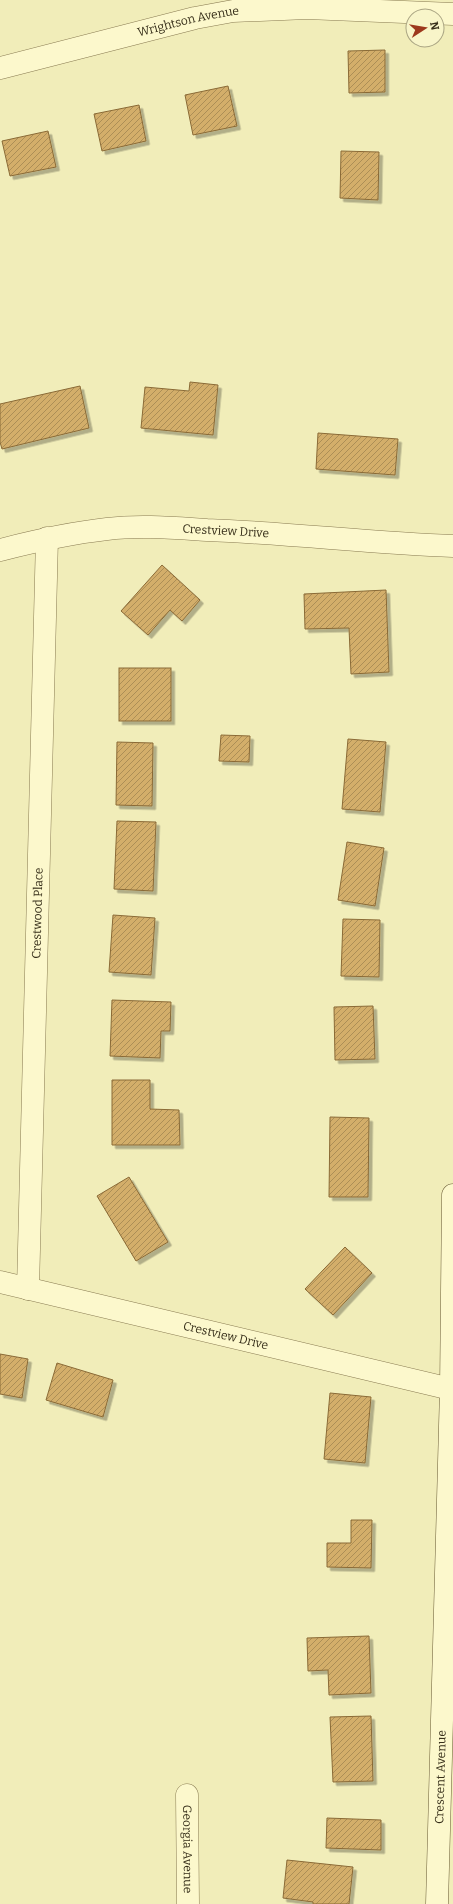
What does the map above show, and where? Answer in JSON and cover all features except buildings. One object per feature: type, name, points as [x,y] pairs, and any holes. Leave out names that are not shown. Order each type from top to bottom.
[{"type":"street","name":"Wrightson Avenue","points":[[0,68],[195,18],[233,11],[307,8],[453,14]]},
{"type":"street","name":"Crestview Drive","points":[[0,550],[47,538],[108,528],[146,527],[242,531],[373,542],[453,546]]},
{"type":"street","name":"Crestwood Place","points":[[28,1289],[47,538]]},
{"type":"street","name":"Crescent Avenue","points":[[437,1904],[451,1418],[453,1195]]},
{"type":"street","name":"Crestview Drive","points":[[0,1282],[451,1389]]},
{"type":"street","name":"Georgia Avenue","points":[[187,1795],[188,1904]]}]
